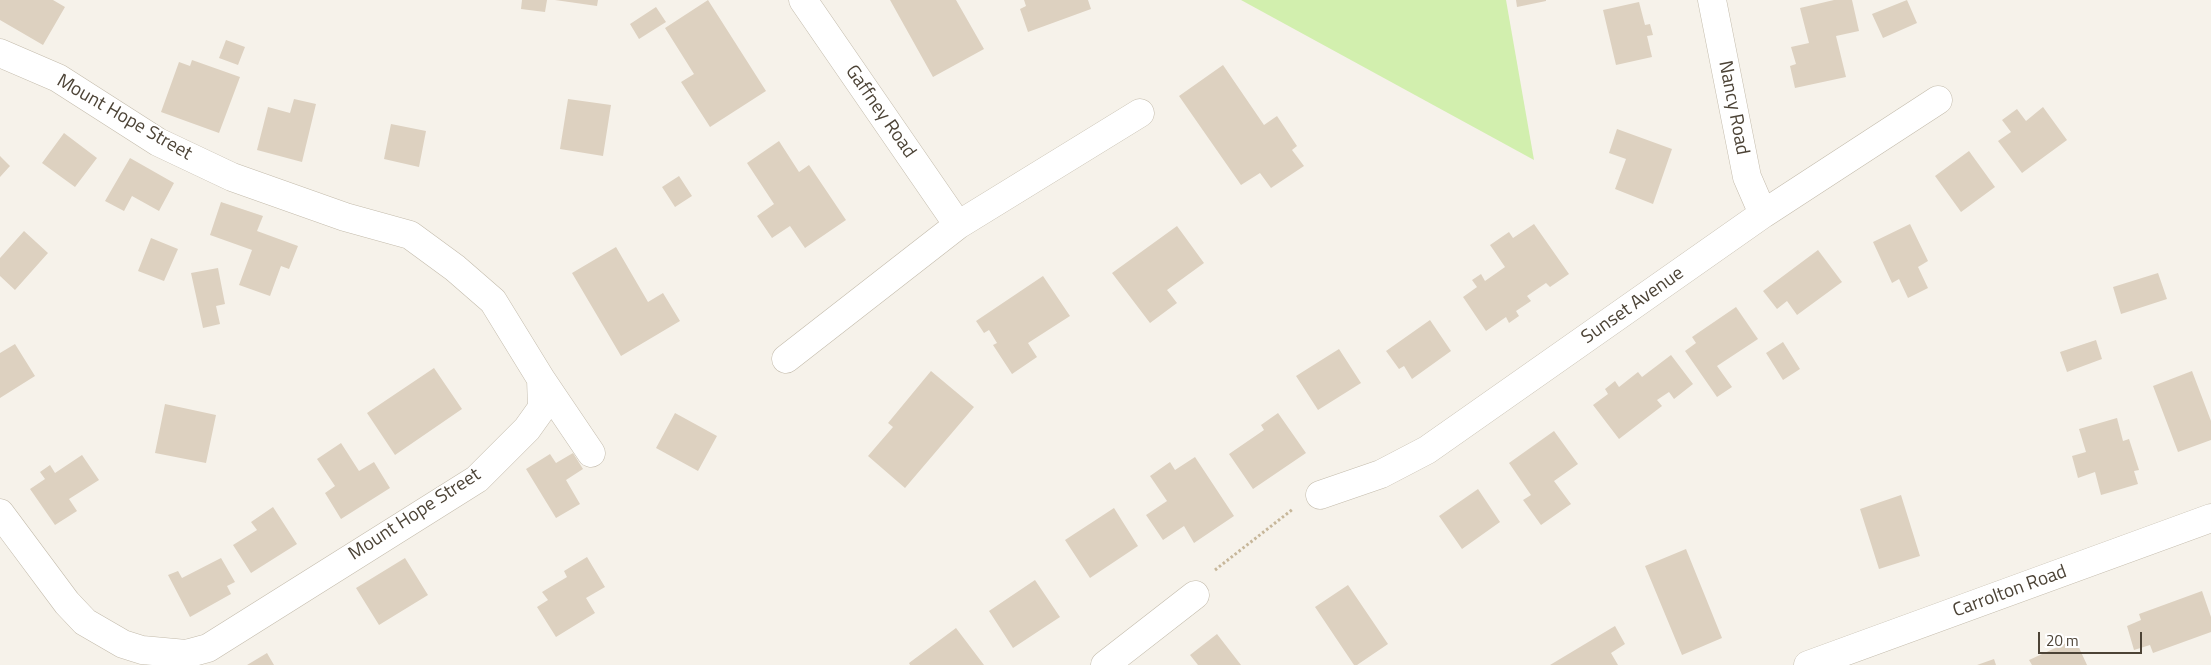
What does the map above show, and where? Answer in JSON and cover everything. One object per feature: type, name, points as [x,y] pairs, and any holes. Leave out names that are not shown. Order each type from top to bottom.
[{"type":"street","name":"Gaffney Road","points":[[803,0],[958,225]]},
{"type":"street","name":"Nancy Road","points":[[1712,0],[1747,177],[1764,214]]},
{"type":"street","name":"Mount Hope Street","points":[[0,54],[58,78],[158,142],[232,177],[345,217],[410,235],[455,268],[494,301],[541,379],[542,408],[527,429],[477,479],[189,660],[123,644],[84,622],[67,604],[0,513]]},
{"type":"street","name":"Sunset Avenue","points":[[1320,495],[1381,474],[1427,450],[1764,214],[1938,100]]},
{"type":"street","points":[[786,358],[958,225],[1140,113]]},
{"type":"street","points":[[541,379],[591,453]]},
{"type":"street","name":"Carrolton Road","points":[[1808,665],[2211,518]]},
{"type":"street","points":[[1105,665],[1195,595]]},
{"type":"path","points":[[1195,595],[1223,562],[1293,508],[1320,495]]},
{"type":"green space","points":[[1241,0],[1506,0],[1534,160]]},
{"type":"building","points":[[0,0],[53,0],[65,7],[43,45],[0,20]]},
{"type":"building","points":[[522,0],[547,0],[545,12],[521,9]]},
{"type":"building","points":[[555,0],[598,0],[597,6]]},
{"type":"building","points":[[708,0],[766,91],[710,127],[681,82],[694,74],[665,28]]},
{"type":"building","points":[[890,0],[956,0],[984,49],[933,77]]},
{"type":"building","points":[[1024,0],[1088,0],[1091,9],[1028,32],[1020,9],[1026,6]]},
{"type":"building","points":[[1516,0],[1546,0],[1546,1],[1517,7]]},
{"type":"building","points":[[1834,0],[1852,0],[1859,31],[1836,36],[1846,77],[1795,88],[1790,66],[1796,64],[1791,47],[1809,43],[1800,8]]},
{"type":"building","points":[[1907,0],[1917,23],[1883,38],[1872,14]]},
{"type":"building","points":[[1639,2],[1645,25],[1650,24],[1653,35],[1647,36],[1652,57],[1616,65],[1603,10]]},
{"type":"building","points":[[656,7],[666,22],[639,39],[630,24]]},
{"type":"building","points":[[226,40],[245,47],[238,65],[219,58]]},
{"type":"building","points":[[192,60],[240,77],[219,133],[161,112],[179,62],[190,66]]},
{"type":"building","points":[[1223,65],[1264,125],[1277,116],[1297,146],[1292,150],[1304,166],[1271,188],[1260,173],[1241,185],[1179,96]]},
{"type":"building","points":[[294,99],[316,104],[302,162],[257,150],[268,107],[290,113]]},
{"type":"building","points":[[568,99],[611,105],[603,156],[560,149]]},
{"type":"building","points":[[2043,107],[2067,140],[2022,173],[1998,141],[2011,132],[2002,120],[2017,109],[2026,121]]},
{"type":"building","points":[[391,124],[426,131],[419,167],[384,159]]},
{"type":"building","points":[[1617,129],[1672,149],[1653,204],[1615,189],[1626,159],[1609,153]]},
{"type":"building","points":[[64,133],[97,158],[75,187],[42,163]]},
{"type":"building","points":[[779,141],[799,172],[809,165],[846,220],[805,248],[790,226],[772,238],[757,216],[774,204],[747,163]]},
{"type":"building","points":[[1969,151],[1995,187],[1961,212],[1935,176]]},
{"type":"building","points":[[0,156],[10,166],[0,177]]},
{"type":"building","points":[[130,158],[174,183],[159,211],[132,196],[124,211],[105,201]]},
{"type":"building","points":[[679,176],[692,196],[675,207],[662,187]]},
{"type":"building","points":[[221,202],[263,216],[257,231],[298,246],[289,269],[281,266],[270,296],[239,285],[252,250],[210,235]]},
{"type":"building","points":[[1534,224],[1569,274],[1550,287],[1546,283],[1527,296],[1531,301],[1516,311],[1519,316],[1509,323],[1506,317],[1486,331],[1463,297],[1477,287],[1472,280],[1481,274],[1485,281],[1505,267],[1490,245],[1509,232],[1513,238]]},
{"type":"building","points":[[1910,224],[1928,261],[1918,267],[1928,288],[1908,298],[1899,279],[1892,283],[1873,242]]},
{"type":"building","points":[[1177,226],[1204,263],[1167,290],[1177,303],[1150,323],[1112,273]]},
{"type":"building","points":[[24,231],[48,253],[15,290],[0,276],[0,258]]},
{"type":"building","points":[[151,238],[178,249],[164,281],[138,271]]},
{"type":"building","points":[[616,247],[648,302],[663,293],[680,321],[621,356],[572,273]]},
{"type":"building","points":[[1818,250],[1842,282],[1797,315],[1787,301],[1777,309],[1763,291]]},
{"type":"building","points":[[218,268],[225,304],[216,306],[220,324],[203,328],[191,273]]},
{"type":"building","points":[[2158,273],[2167,299],[2121,314],[2113,287]]},
{"type":"building","points":[[1043,276],[1070,316],[1028,343],[1037,357],[1012,374],[993,345],[997,343],[989,330],[984,333],[976,321]]},
{"type":"building","points":[[1736,307],[1758,339],[1717,366],[1732,387],[1717,397],[1685,351],[1696,343],[1692,337]]},
{"type":"building","points":[[1430,320],[1451,351],[1412,379],[1404,366],[1399,369],[1386,351]]},
{"type":"building","points":[[2096,340],[2102,359],[2067,372],[2060,352]]},
{"type":"building","points":[[1783,342],[1800,369],[1783,380],[1766,353]]},
{"type":"building","points":[[15,344],[35,376],[0,398],[0,353]]},
{"type":"building","points":[[1339,349],[1361,383],[1318,410],[1296,376]]},
{"type":"building","points":[[1671,355],[1693,384],[1674,399],[1669,392],[1657,400],[1662,406],[1619,439],[1593,405],[1608,394],[1605,389],[1615,381],[1619,387],[1638,372],[1642,377]]},
{"type":"building","points":[[434,368],[462,409],[395,455],[367,413]]},
{"type":"building","points":[[931,371],[974,407],[905,488],[868,456],[893,427],[888,423]]},
{"type":"building","points":[[2192,371],[2211,421],[2211,440],[2178,452],[2153,386]]},
{"type":"building","points":[[165,404],[216,415],[206,463],[155,453]]},
{"type":"building","points":[[675,413],[717,436],[698,471],[656,448]]},
{"type":"building","points":[[1278,413],[1306,453],[1253,489],[1229,454],[1264,430],[1261,425]]},
{"type":"building","points":[[2117,418],[2123,441],[2129,439],[2139,470],[2134,471],[2138,484],[2101,495],[2095,472],[2078,478],[2072,456],[2086,452],[2079,429]]},
{"type":"building","points":[[1554,431],[1578,464],[1554,481],[1571,504],[1541,525],[1523,500],[1531,495],[1509,463]]},
{"type":"building","points":[[341,443],[359,471],[374,462],[390,488],[341,519],[325,493],[335,486],[317,459]]},
{"type":"building","points":[[573,453],[583,469],[566,480],[580,504],[556,518],[526,469],[550,454],[556,463]]},
{"type":"building","points":[[82,455],[99,480],[69,499],[77,511],[55,525],[30,489],[45,479],[40,472],[50,465],[55,473]]},
{"type":"building","points":[[1195,457],[1234,516],[1194,543],[1184,526],[1163,540],[1146,515],[1167,501],[1150,476],[1170,462],[1175,470]]},
{"type":"building","points":[[1478,489],[1500,522],[1462,549],[1439,516]]},
{"type":"building","points":[[1901,495],[1920,556],[1879,569],[1860,509]]},
{"type":"building","points":[[273,507],[297,544],[251,573],[233,545],[257,530],[251,522]]},
{"type":"building","points":[[1114,508],[1138,546],[1090,578],[1065,540]]},
{"type":"building","points":[[1686,549],[1722,638],[1682,655],[1645,566]]},
{"type":"building","points":[[587,557],[605,587],[586,598],[595,613],[556,637],[537,607],[548,600],[542,592],[567,577],[564,571]]},
{"type":"building","points":[[221,558],[235,582],[227,586],[231,594],[190,617],[168,575],[178,571],[182,578]]},
{"type":"building","points":[[405,558],[428,595],[379,625],[356,588]]},
{"type":"building","points":[[1035,580],[1060,617],[1013,648],[989,611]]},
{"type":"building","points":[[1348,585],[1388,644],[1357,665],[1354,665],[1315,607]]},
{"type":"building","points":[[2202,591],[2211,617],[2211,632],[2153,653],[2150,645],[2134,650],[2127,626],[2141,620],[2139,614]]},
{"type":"building","points":[[1615,626],[1625,644],[1611,653],[1618,665],[1550,665]]},
{"type":"building","points":[[956,628],[984,665],[910,665],[909,663]]},
{"type":"building","points":[[1217,634],[1241,665],[1198,665],[1190,655]]},
{"type":"building","points":[[2075,639],[2087,665],[2032,665],[2029,660]]},
{"type":"building","points":[[267,653],[274,665],[247,665]]},
{"type":"building","points":[[1994,659],[1996,665],[1977,665]]}]
